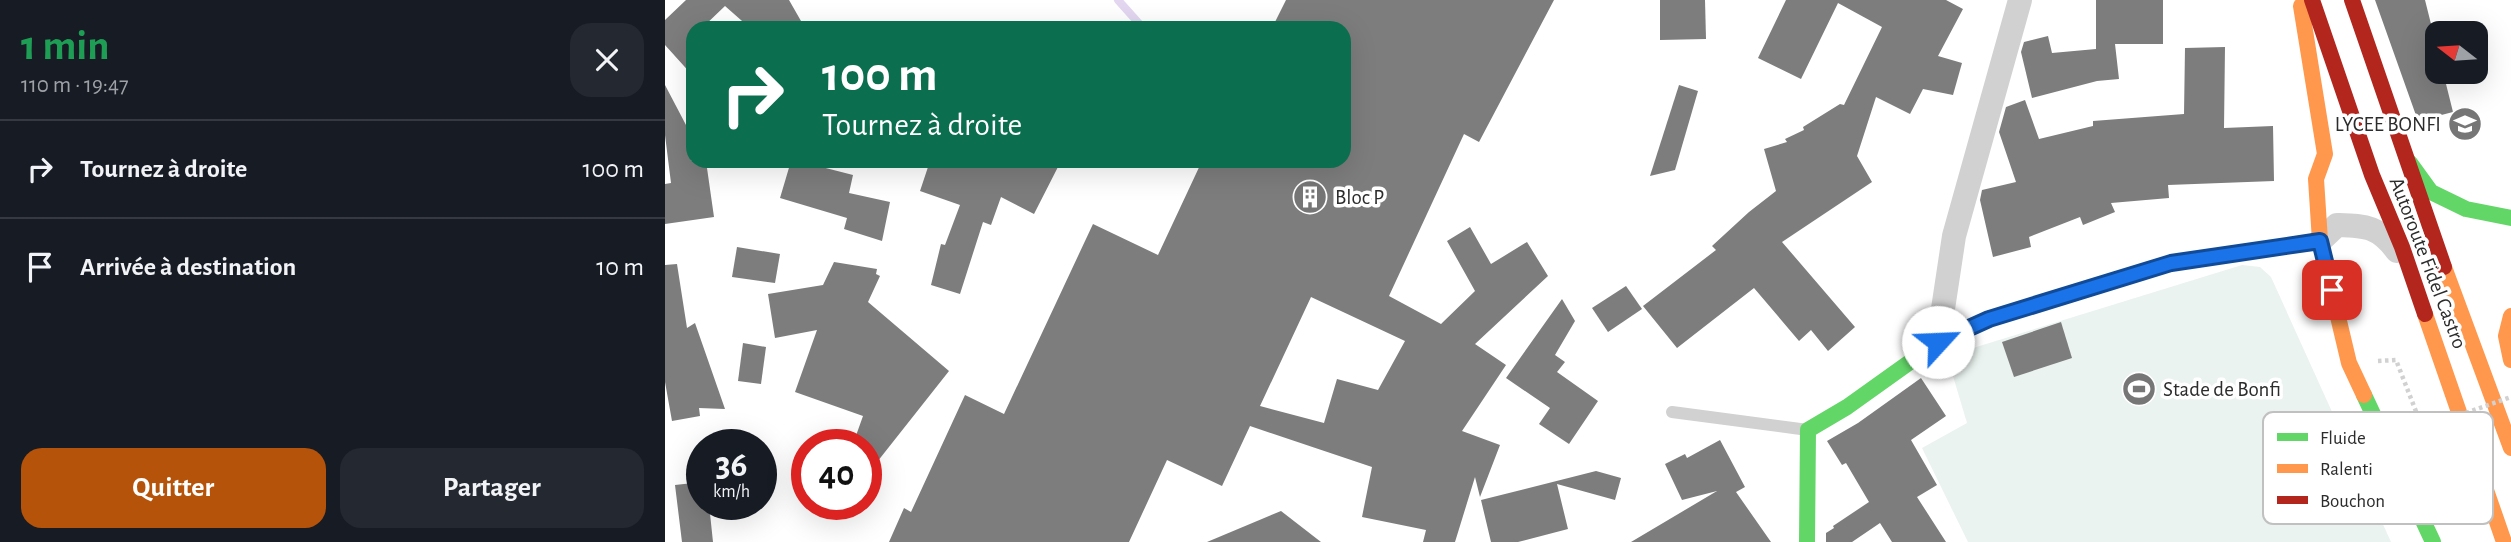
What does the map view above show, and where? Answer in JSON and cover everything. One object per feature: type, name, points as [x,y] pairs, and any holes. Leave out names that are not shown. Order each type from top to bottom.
[{"type":"main road","points":[[2299,0],[2325,154],[2316,179],[2320,241],[2349,363],[2372,412]]},
{"type":"main road","name":"Autoroute Fidel Castro","points":[[2312,0],[2372,175],[2409,267],[2459,412]]},
{"type":"main road","name":"Autoroute Fidel Castro","points":[[2352,0],[2511,448]]},
{"type":"main road","points":[[2407,159],[2431,192],[2466,209],[2511,218]]},
{"type":"main road","points":[[1807,542],[1808,430],[1847,407],[1938,342],[1989,319],[2171,263],[2320,241]]},
{"type":"main road","points":[[2511,316],[2506,336],[2511,360]]},
{"type":"main road","name":"Autoroute Fidel Castro","points":[[2493,510],[2504,542]]},
{"type":"main road","points":[[2425,524],[2433,542]]},
{"type":"street","points":[[1938,342],[1954,236],[2020,0]]},
{"type":"street","points":[[2320,241],[2337,225],[2367,226],[2388,239],[2409,267]]},
{"type":"lane","points":[[1672,412],[1808,430]]},
{"type":"path","points":[[2402,374],[2417,412]]},
{"type":"path","points":[[2469,412],[2511,397]]},
{"type":"shaded area","name":"Stade de Bonfi","points":[[2242,265],[2260,267],[2271,277],[2332,412],[2263,412],[2263,524],[2383,524],[2391,542],[1968,542],[1922,448],[1967,423],[1947,356]]},
{"type":"building","points":[[686,0],[789,0],[801,21],[742,21],[725,6],[709,21],[686,21],[686,68],[665,45],[665,20]]},
{"type":"building","points":[[1286,0],[1554,0],[1479,142],[1464,134],[1389,296],[1441,324],[1475,291],[1447,241],[1470,227],[1491,264],[1527,242],[1548,276],[1475,344],[1506,365],[1462,431],[1500,445],[1480,497],[1475,477],[1455,542],[1423,542],[1426,530],[1362,517],[1372,467],[1250,426],[1222,486],[1167,460],[1129,542],[889,542],[904,508],[911,512],[965,395],[1004,414],[1093,224],[1158,255],[1199,168],[1351,168],[1351,21],[1276,21]],"holes":[[[1311,297],[1405,341],[1378,390],[1337,379],[1324,423],[1260,406]]]},
{"type":"building","points":[[1660,0],[1705,0],[1706,39],[1660,40]]},
{"type":"building","points":[[1786,0],[1946,0],[1963,9],[1938,56],[1962,63],[1953,95],[1923,89],[1910,114],[1876,97],[1857,156],[1872,182],[1782,242],[1855,327],[1828,351],[1811,330],[1799,341],[1754,288],[1677,348],[1643,306],[1716,250],[1712,246],[1776,191],[1764,149],[1787,142],[1785,139],[1804,130],[1803,127],[1840,104],[1844,105],[1882,27],[1838,3],[1801,79],[1758,58]]},
{"type":"building","points":[[2096,0],[2163,0],[2163,44],[2115,44],[2119,79],[2097,81],[2032,98],[2021,52],[2024,42],[2048,36],[2052,53],[2096,49]]},
{"type":"building","points":[[2375,0],[2425,0],[2430,21],[2425,21],[2425,84],[2446,84],[2453,112],[2418,121]]},
{"type":"building","points":[[2225,47],[2224,128],[2273,126],[2274,181],[2168,185],[2169,198],[2111,203],[2115,212],[2083,225],[2080,217],[2029,237],[2031,247],[1993,257],[1980,200],[1982,190],[2016,182],[1999,132],[2006,107],[2025,100],[2039,139],[2093,126],[2093,121],[2184,114],[2185,48]]},
{"type":"building","points":[[665,85],[686,125],[686,168],[707,168],[714,217],[665,224],[665,184],[671,183],[665,135]]},
{"type":"building","points":[[1679,85],[1698,91],[1675,170],[1650,176]]},
{"type":"building","points":[[789,168],[826,168],[853,175],[849,193],[890,202],[882,241],[844,229],[847,218],[780,198]]},
{"type":"building","points":[[928,168],[1057,168],[1034,214],[1001,197],[991,225],[983,222],[960,294],[931,285],[941,244],[945,245],[960,205],[920,191]]},
{"type":"building","points":[[737,247],[780,254],[775,283],[732,277]]},
{"type":"building","points":[[834,262],[877,269],[876,274],[880,276],[868,302],[949,371],[882,456],[882,429],[858,429],[863,416],[795,392],[817,330],[775,338],[768,294],[823,285]]},
{"type":"building","points":[[677,264],[687,328],[695,323],[725,409],[699,408],[700,416],[672,421],[665,382],[665,265]]},
{"type":"building","points":[[1626,286],[1642,309],[1608,332],[1592,308]]},
{"type":"building","points":[[1562,299],[1575,321],[1555,355],[1565,362],[1557,372],[1598,401],[1569,444],[1539,424],[1550,408],[1506,378]]},
{"type":"building","points":[[2061,322],[2072,358],[2014,377],[2002,342]]},
{"type":"building","points":[[743,343],[766,347],[761,384],[738,381]]},
{"type":"building","points":[[1921,378],[1946,416],[1911,440],[1937,485],[1917,497],[1946,542],[1892,542],[1880,523],[1852,542],[1826,542],[1826,533],[1834,528],[1833,526],[1869,502],[1846,463],[1842,465],[1827,441],[1858,423]]},
{"type":"building","points":[[1720,440],[1745,487],[1736,492],[1771,542],[1631,542],[1717,491],[1682,500],[1665,464],[1685,454],[1687,458]]},
{"type":"building","points":[[1596,471],[1621,478],[1615,500],[1557,484],[1568,529],[1518,542],[1491,542],[1481,500]]},
{"type":"building","points":[[686,484],[686,520],[711,520],[713,542],[682,542],[675,485]]},
{"type":"building","points":[[1281,511],[1321,542],[1207,542]]},
{"type":"waterway","points":[[1118,0],[1137,21]]},
{"type":"traffic: fast","points":[[2410,163],[2431,192],[2466,209],[2511,218]]},
{"type":"traffic: fast","points":[[1807,542],[1808,430],[1847,407],[1938,342],[1989,319],[2061,297]]},
{"type":"traffic: fast","points":[[2364,395],[2372,412]]},
{"type":"traffic: fast","points":[[2425,524],[2433,542]]},
{"type":"traffic: slow","points":[[2301,6],[2325,154],[2316,179],[2320,241],[2349,363],[2364,395]]},
{"type":"traffic: slow","points":[[2444,267],[2511,448]]},
{"type":"traffic: slow","points":[[2425,314],[2459,412]]},
{"type":"traffic: slow","points":[[2511,316],[2506,336],[2511,360]]},
{"type":"traffic: slow","points":[[2493,510],[2504,542]]},
{"type":"traffic: jam","points":[[2312,0],[2372,175],[2402,247],[2425,314]]},
{"type":"traffic: jam","points":[[2352,0],[2444,267]]},
{"type":"traffic: jam","points":[[2061,297],[2171,263],[2320,241]]},
{"type":"place","name":"LYCEE BONFI","points":[[2465,124]]},
{"type":"place","name":"Bloc P","points":[[1310,197]]},
{"type":"place","name":"Stade de Bonfi","points":[[2139,389]]},
{"type":"route","points":[[1938,342],[1989,319],[2171,263],[2320,241],[2332,290]]}]
